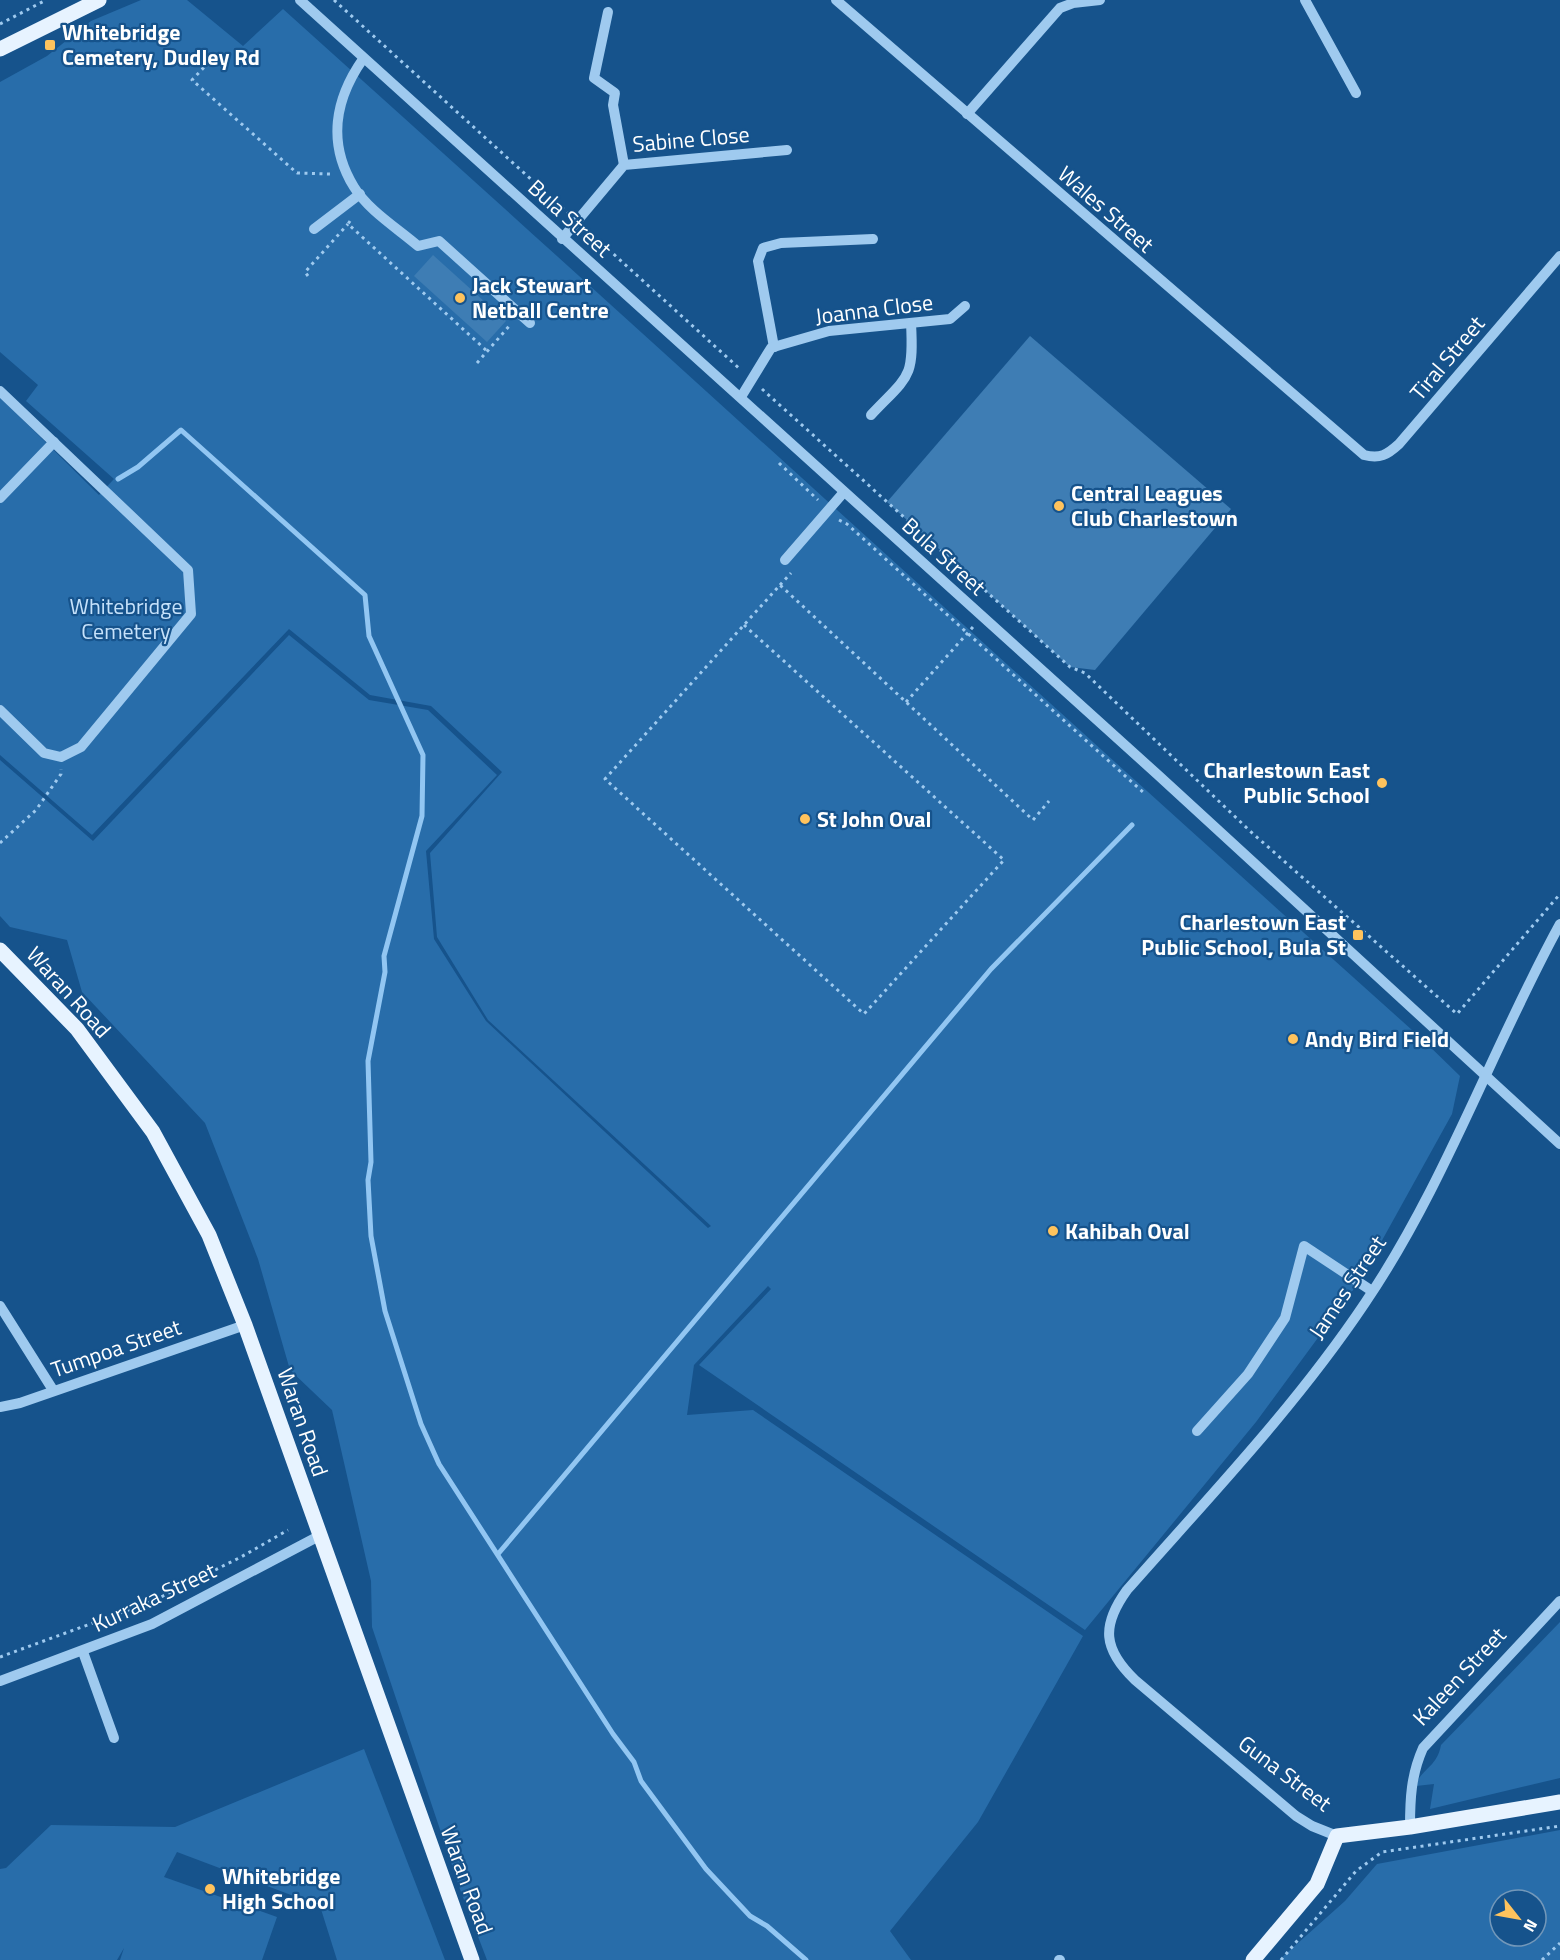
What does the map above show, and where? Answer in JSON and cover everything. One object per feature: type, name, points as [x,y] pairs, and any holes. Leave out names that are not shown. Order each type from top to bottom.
[{"type":"main road","points":[[0,49],[99,0]]},
{"type":"main road","name":"Waran Road","points":[[0,950],[77,1029],[153,1132],[209,1235],[245,1325],[472,1960]]},
{"type":"main road","name":"Guna Street","points":[[1337,1836],[1410,1827],[1560,1802]]},
{"type":"main road","points":[[1253,1960],[1317,1884],[1337,1836]]},
{"type":"street","name":"Bula Street","points":[[300,0],[562,239],[741,397],[1560,1144]]},
{"type":"street","name":"Wales Street","points":[[836,0],[1351,447]]},
{"type":"street","points":[[967,114],[1060,8],[1073,3],[1100,0]]},
{"type":"street","points":[[1305,0],[1356,93]]},
{"type":"street","points":[[608,12],[594,78],[615,93],[613,105],[624,165]]},
{"type":"street","points":[[363,59],[343,92],[336,118],[336,137],[354,187],[418,246],[439,241],[530,323]]},
{"type":"street","name":"Sabine Close","points":[[562,239],[624,165],[787,150]]},
{"type":"street","points":[[314,229],[360,194]]},
{"type":"street","points":[[741,397],[774,347],[758,261],[763,248],[781,243],[873,239]]},
{"type":"street","name":"Tiral Street","points":[[1351,447],[1364,455],[1376,458],[1394,449],[1560,256]]},
{"type":"street","name":"Joanna Close","points":[[774,347],[828,331],[950,319],[965,306]]},
{"type":"street","points":[[871,415],[909,374],[913,358],[911,323]]},
{"type":"street","points":[[0,391],[188,570],[190,615],[81,747],[61,757],[44,753],[0,710]]},
{"type":"street","points":[[0,498],[54,442]]},
{"type":"street","points":[[785,560],[844,492]]},
{"type":"street","name":"James Street","points":[[1108,1632],[1114,1608],[1127,1590],[1287,1406],[1372,1291],[1422,1206],[1560,924]]},
{"type":"street","points":[[1197,1431],[1248,1374],[1285,1318],[1304,1246],[1372,1291]]},
{"type":"street","points":[[0,1306],[53,1390]]},
{"type":"street","name":"Tumpoa Street","points":[[0,1407],[20,1403],[245,1325]]},
{"type":"street","name":"Kurraka Street","points":[[0,1681],[83,1652],[152,1624],[319,1536]]},
{"type":"street","name":"Kaleen Street","points":[[1410,1827],[1414,1768],[1423,1748],[1560,1601]]},
{"type":"street","name":"Guna Street","points":[[1108,1632],[1114,1656],[1135,1680],[1296,1816],[1312,1826],[1337,1836]]},
{"type":"street","points":[[83,1652],[114,1738]]},
{"type":"path","points":[[0,24],[46,0]]},
{"type":"path","points":[[334,0],[1070,667],[1085,673],[1250,831],[1457,1014],[1560,894]]},
{"type":"path","points":[[209,62],[192,80],[297,173],[334,176]]},
{"type":"path","points":[[308,276],[305,272],[351,220]]},
{"type":"path","points":[[348,224],[487,351]]},
{"type":"path","points":[[477,363],[520,314]]},
{"type":"path","points":[[779,463],[828,510]]},
{"type":"path","points":[[838,520],[847,524],[1144,793]]},
{"type":"path","points":[[744,625],[1004,860],[864,1014],[606,779],[744,625],[780,585],[1033,820],[1049,801]]},
{"type":"path","points":[[906,702],[982,616]]},
{"type":"path","points":[[0,843],[36,810],[61,774],[61,757]]},
{"type":"path","points":[[0,1657],[153,1601],[241,1557],[288,1530]]},
{"type":"path","points":[[1281,1960],[1356,1872],[1382,1852],[1560,1826]]},
{"type":"path","points":[[1542,1960],[1560,1943]]},
{"type":"green space","name":"Whitebridge Cemetery","points":[[141,0],[187,0],[243,46],[283,9],[1422,1039],[1460,1076],[1452,1114],[1359,1282],[1256,1422],[1085,1630],[699,1365],[771,1289],[768,1286],[694,1365],[687,1415],[753,1410],[1083,1636],[978,1822],[890,1931],[911,1960],[487,1960],[461,1892],[372,1627],[371,1581],[332,1410],[290,1370],[258,1259],[205,1123],[82,992],[67,940],[10,927],[0,916],[0,760],[93,841],[289,635],[369,700],[428,710],[497,775],[426,851],[434,939],[486,1021],[708,1228],[711,1226],[488,1020],[437,937],[430,853],[502,772],[431,706],[370,695],[289,629],[92,835],[0,755],[0,397],[99,495],[114,479],[26,401],[38,385],[0,352],[0,82],[47,56],[91,21]]},
{"type":"green space","points":[[1560,1622],[1560,1778],[1430,1809],[1434,1784],[1416,1786],[1421,1776],[1436,1759],[1441,1745]]},
{"type":"green space","points":[[364,1749],[445,1960],[337,1960],[320,1906],[177,1852],[164,1877],[277,1917],[262,1960],[120,1960],[124,1948],[117,1960],[0,1960],[0,1869],[6,1868],[51,1825],[175,1827]]},
{"type":"green space","points":[[1560,1830],[1560,1960],[1279,1960],[1345,1901],[1377,1864]]},
{"type":"building","name":"Jack Stewart Netball Centre","points":[[433,255],[506,321],[487,342],[414,276]]},
{"type":"building","name":"Central Leagues Club Charlestown","points":[[1030,336],[1231,509],[1095,670],[1070,667],[887,502]]},
{"type":"waterway","points":[[118,479],[138,467],[181,430],[365,595],[369,636],[423,755],[422,816],[384,956],[385,972],[368,1061],[371,1162],[368,1180],[371,1236],[385,1311],[421,1424],[439,1464],[613,1734],[634,1762],[641,1781],[706,1869],[750,1916],[767,1926],[806,1960]]},
{"type":"waterway","points":[[498,1554],[991,969],[1132,825]]},
{"type":"place","name":"Whitebridge Cemetery, Dudley Rd","points":[[50,45]]},
{"type":"place","name":"Jack Stewart Netball Centre","points":[[460,298]]},
{"type":"place","name":"Central Leagues Club Charlestown","points":[[1059,506]]},
{"type":"place","name":"Charlestown East Public School","points":[[1382,783]]},
{"type":"place","name":"St John Oval","points":[[805,819]]},
{"type":"place","name":"Charlestown East Public School, Bula St","points":[[1358,935]]},
{"type":"place","name":"Andy Bird Field","points":[[1293,1039]]},
{"type":"place","name":"Kahibah Oval","points":[[1053,1231]]},
{"type":"place","name":"Whitebridge High School","points":[[210,1889]]}]
